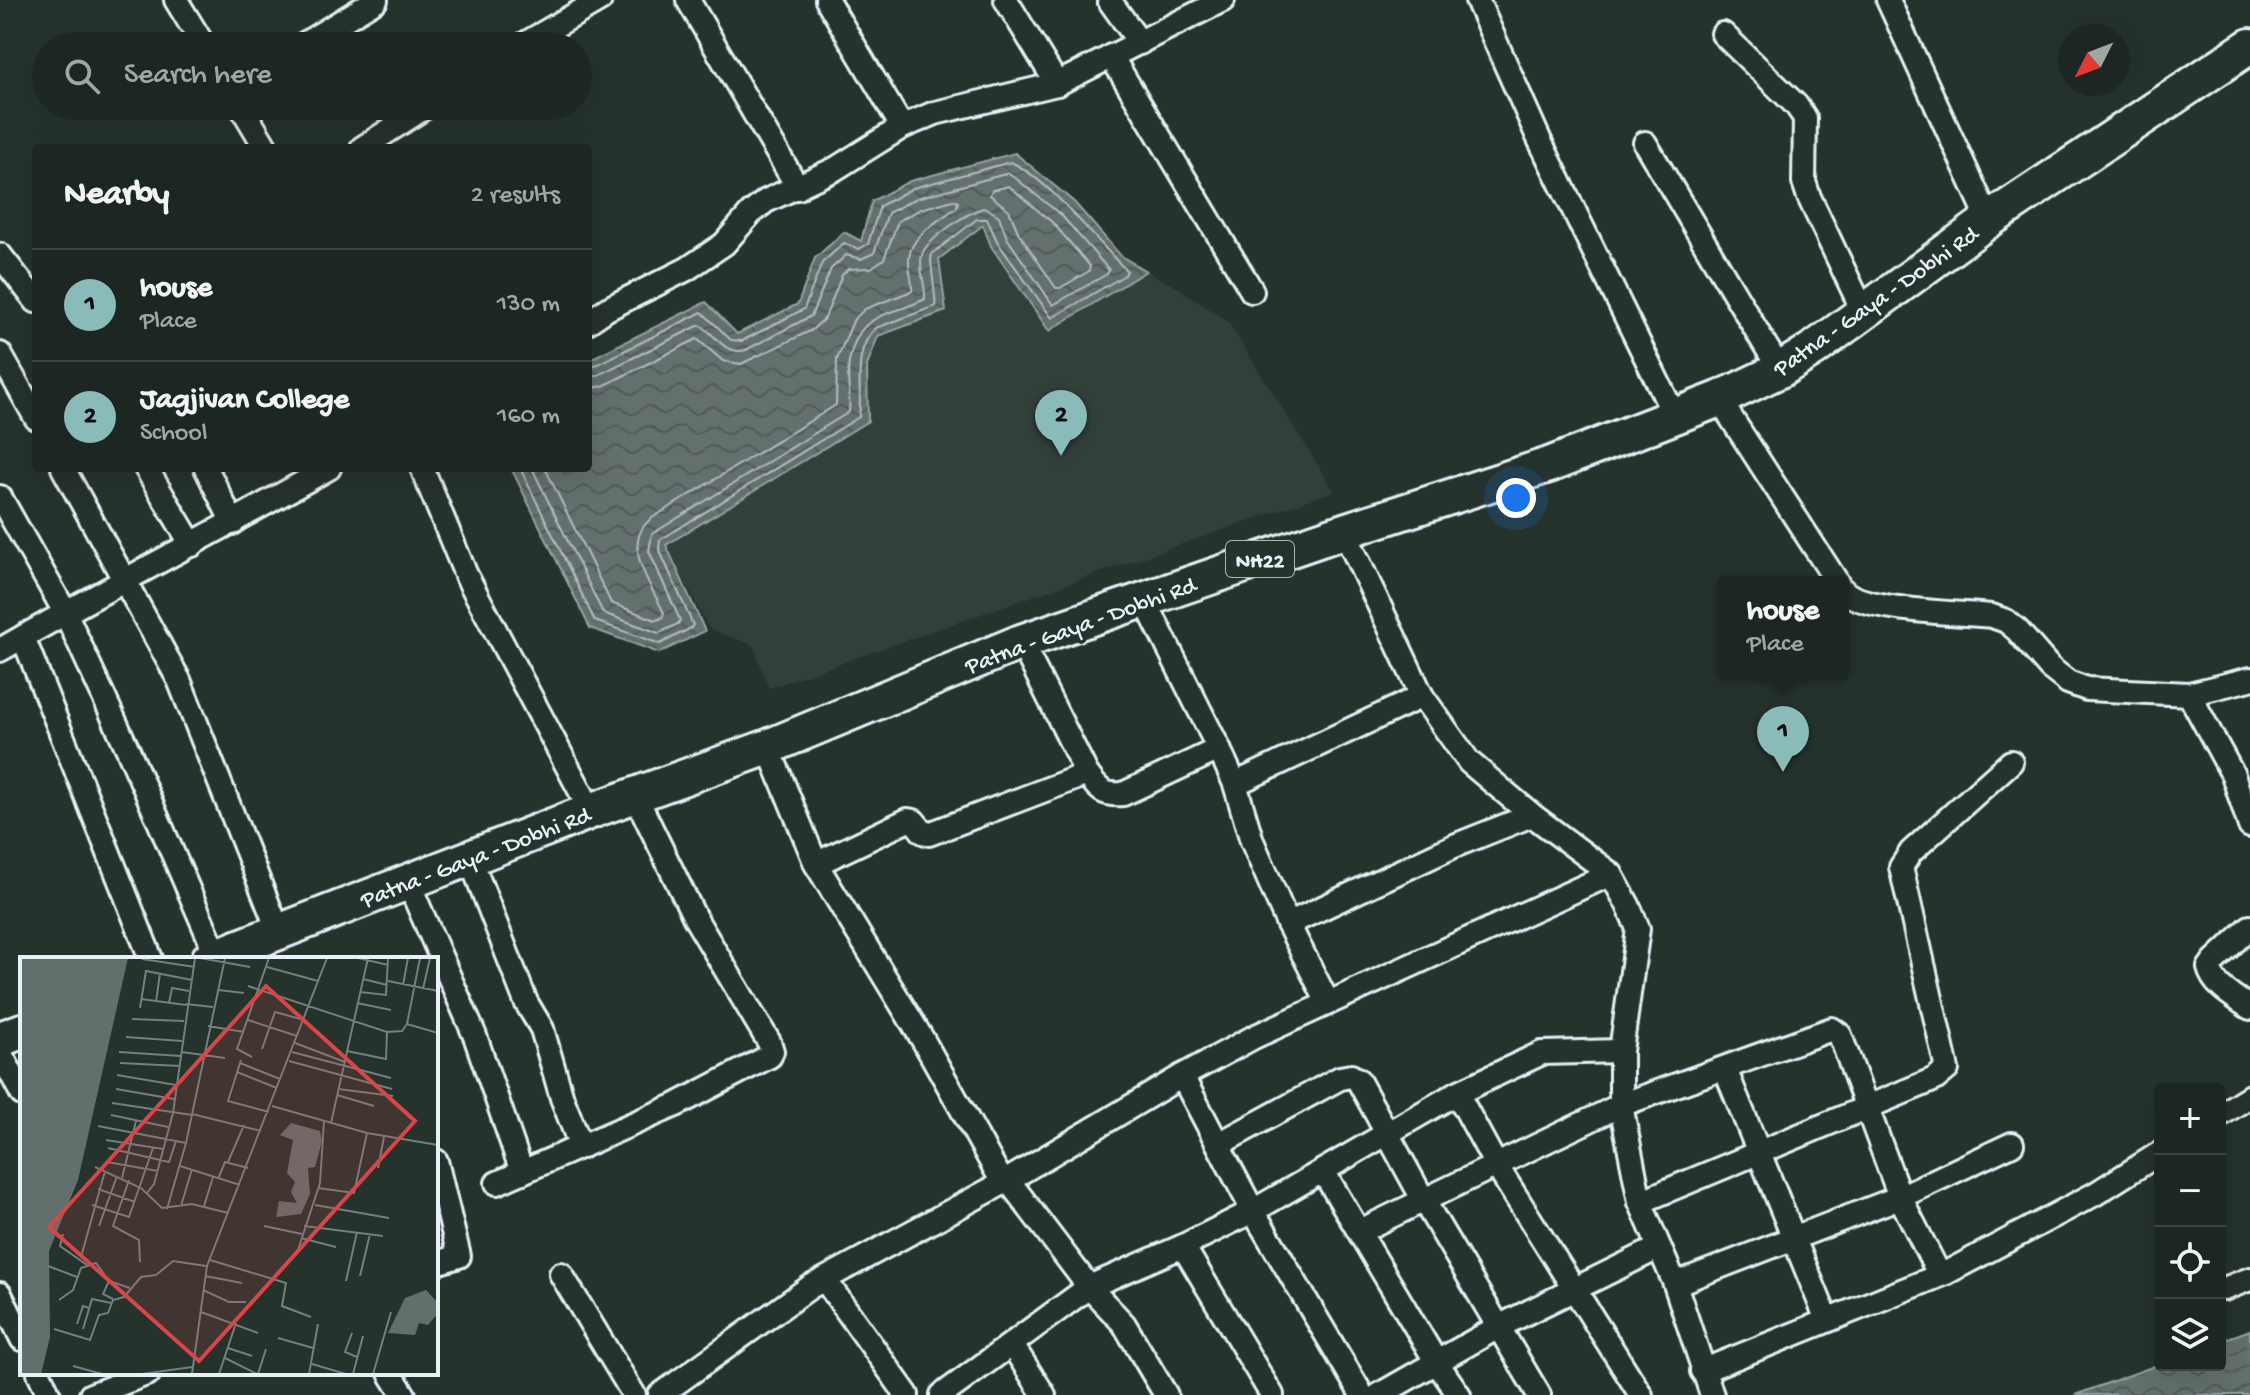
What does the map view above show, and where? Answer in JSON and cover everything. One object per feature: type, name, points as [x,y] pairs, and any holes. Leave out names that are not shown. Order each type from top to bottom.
[{"type":"main road","name":"Patna - Gaya - Dobhi Rd","points":[[216,957],[591,811],[768,747],[1021,642],[1344,531],[1549,465],[1719,399],[1780,370],[1864,313],[1989,220],[2250,46]]},
{"type":"main road","points":[[0,1039],[20,1032]]},
{"type":"street","points":[[176,0],[195,32]]},
{"type":"street","points":[[324,32],[376,0]]},
{"type":"street","points":[[545,32],[600,0]]},
{"type":"street","points":[[688,0],[798,188]]},
{"type":"street","points":[[827,0],[902,127]]},
{"type":"street","points":[[1006,0],[1057,84]]},
{"type":"street","points":[[1109,0],[1140,43]]},
{"type":"street","points":[[592,319],[687,269],[724,244],[758,207],[798,188],[902,127],[935,113],[1057,84],[1223,0]]},
{"type":"street","points":[[1477,0],[1539,139],[1675,417]]},
{"type":"street","points":[[1888,0],[1989,220]]},
{"type":"street","points":[[1723,34],[1796,105],[1805,118],[1804,182],[1864,313]]},
{"type":"street","points":[[1111,56],[1252,291]]},
{"type":"street","points":[[249,120],[264,144]]},
{"type":"street","points":[[368,144],[405,120]]},
{"type":"street","points":[[1645,143],[1780,370]]},
{"type":"street","points":[[0,255],[32,296]]},
{"type":"street","points":[[0,354],[32,411]]},
{"type":"street","points":[[1719,399],[1833,576]]},
{"type":"street","points":[[65,472],[179,680],[279,932]]},
{"type":"street","points":[[148,472],[192,545]]},
{"type":"street","points":[[208,472],[233,523]]},
{"type":"street","points":[[0,650],[322,472]]},
{"type":"street","points":[[424,472],[466,575],[591,811]]},
{"type":"street","points":[[0,497],[65,612],[129,752],[213,957]]},
{"type":"street","points":[[1344,531],[1422,696],[1469,762],[1532,815],[1611,874],[1638,929],[1621,1051],[1621,1105],[1640,1202],[1675,1284],[1712,1395]]},
{"type":"street","points":[[1849,597],[1870,604],[1992,616],[2006,621],[2050,668],[2068,682],[2087,689],[2189,694],[2250,679]]},
{"type":"street","points":[[1144,599],[1235,784],[1252,841],[1288,924],[1328,1003]]},
{"type":"street","points":[[23,637],[150,957]]},
{"type":"street","points":[[1021,642],[1087,774],[1100,792],[1123,794],[1219,749]]},
{"type":"street","points":[[2189,694],[2233,775],[2250,826]]},
{"type":"street","points":[[1235,784],[1422,696]]},
{"type":"street","points":[[768,747],[816,864],[1006,1181],[1089,1287],[1124,1324],[1166,1395]]},
{"type":"street","points":[[1640,1202],[1935,1079],[1947,1069],[1902,876],[1904,860],[2011,762]]},
{"type":"street","points":[[816,864],[908,820],[914,821],[923,832],[929,834],[1087,774]]},
{"type":"street","points":[[497,1183],[676,1105],[765,1059],[772,1051],[695,918],[635,795]]},
{"type":"street","points":[[1288,924],[1454,846],[1532,815]]},
{"type":"street","points":[[470,858],[526,1002],[542,1029],[562,1098],[581,1147]]},
{"type":"street","points":[[660,1395],[825,1280],[1006,1181],[1182,1076],[1254,1037],[1611,874]]},
{"type":"street","points":[[408,882],[475,1036],[522,1172]]},
{"type":"street","points":[[2250,927],[2209,968],[2217,983],[2250,1008]]},
{"type":"street","points":[[1360,1231],[1621,1105],[1832,1029],[1840,1035],[1900,1197],[1939,1274]]},
{"type":"street","points":[[942,1395],[1089,1287],[1253,1211],[1457,1093],[1542,1053],[1621,1051]]},
{"type":"street","points":[[0,1052],[20,1090]]},
{"type":"street","points":[[1725,1069],[1827,1320]]},
{"type":"street","points":[[1182,1076],[1253,1211],[1362,1395]]},
{"type":"street","points":[[1219,1144],[1340,1078],[1351,1076],[1358,1080],[1424,1201],[1539,1395]]},
{"type":"street","points":[[1457,1093],[1496,1165],[1641,1395]]},
{"type":"street","points":[[2226,1111],[2250,1096]]},
{"type":"street","points":[[1675,1284],[1900,1197],[2012,1144]]},
{"type":"street","points":[[1702,1371],[1946,1273],[2095,1194],[2157,1155]]},
{"type":"street","points":[[438,1169],[459,1256],[438,1262]]},
{"type":"street","points":[[1323,1171],[1459,1395]]},
{"type":"street","points":[[1183,1246],[1272,1395]]},
{"type":"street","points":[[1379,1395],[1574,1287],[1658,1248]]},
{"type":"street","points":[[561,1274],[634,1395]]},
{"type":"street","points":[[2226,1288],[2250,1279]]},
{"type":"street","points":[[825,1280],[907,1395]]},
{"type":"street","points":[[0,1294],[20,1335]]},
{"type":"street","points":[[1012,1345],[1044,1395]]},
{"type":"street","points":[[40,1375],[49,1395]]},
{"type":"street","points":[[91,1395],[144,1375]]},
{"type":"street","points":[[391,1375],[404,1395]]},
{"type":"shaded area","points":[[983,224],[991,246],[1049,330],[1146,271],[1178,288],[1228,322],[1334,491],[769,688],[753,645],[709,629],[666,545],[868,421],[867,365],[878,336],[946,311],[939,259]]},
{"type":"water","points":[[1015,153],[1074,202],[1121,256],[1146,271],[1049,331],[991,246],[983,225],[939,259],[946,311],[878,336],[867,366],[868,421],[666,545],[705,631],[659,653],[590,628],[513,472],[592,472],[592,358],[706,302],[737,334],[798,304],[815,258],[844,232],[861,241],[872,201],[910,181]]},
{"type":"water","points":[[2250,1330],[2250,1395],[2075,1395],[2154,1366],[2154,1371],[2226,1371],[2226,1339]]},
{"type":"place","name":"Jagjivan College","points":[[1061,456]]},
{"type":"place","name":"house","points":[[1783,772]]}]
